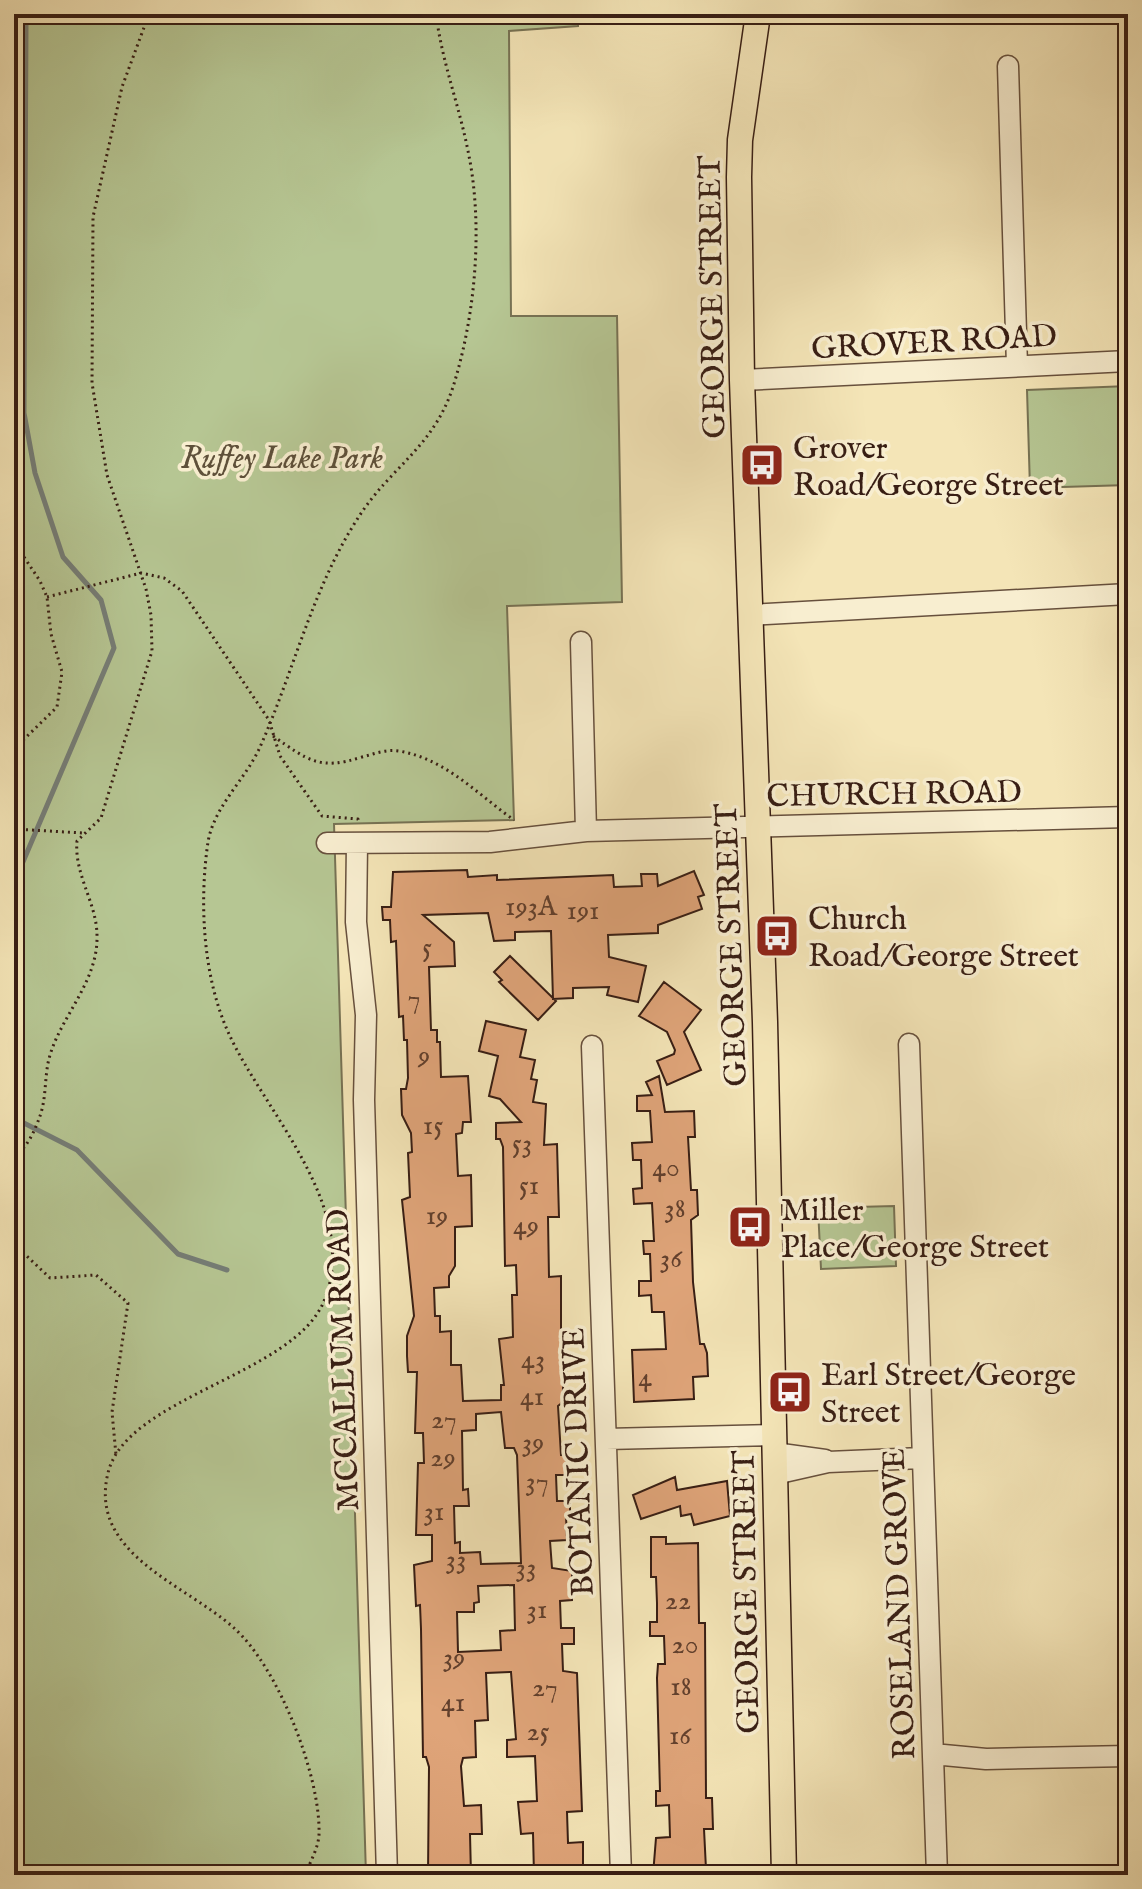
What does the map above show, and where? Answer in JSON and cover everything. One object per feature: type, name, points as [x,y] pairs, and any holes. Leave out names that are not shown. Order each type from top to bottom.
[{"type":"main road","name":"GEORGE STREET","points":[[758,14],[740,140],[742,380],[757,826],[784,1875]]},
{"type":"street","points":[[1008,66],[1017,366]]},
{"type":"street","name":"GROVER ROAD","points":[[742,380],[1128,361]]},
{"type":"street","points":[[750,615],[1128,594]]},
{"type":"street","points":[[581,642],[586,831]]},
{"type":"street","name":"CHURCH ROAD","points":[[327,843],[490,842],[586,831],[1128,817]]},
{"type":"street","name":"MCCALLUM ROAD","points":[[357,843],[356,922],[366,1015],[364,1100],[387,1875]]},
{"type":"street","name":"ROSELAND GROVE","points":[[909,1044],[937,1875]]},
{"type":"street","name":"BOTANIC DRIVE","points":[[592,1046],[621,1875]]},
{"type":"street","points":[[606,1439],[816,1456],[828,1462],[922,1458]]},
{"type":"street","points":[[933,1762],[1128,1756]]},
{"type":"path","points":[[15,829],[83,833],[95,828],[101,818],[152,651],[151,615],[141,573],[107,475],[92,383],[93,217],[122,87],[149,14]]},
{"type":"path","points":[[305,1875],[319,1842],[317,1796],[303,1750],[273,1679],[253,1647],[235,1629],[130,1552],[107,1522],[103,1496],[109,1464],[132,1435],[273,1351],[307,1326],[322,1306],[329,1283],[329,1232],[316,1191],[287,1129],[227,1032],[213,989],[206,941],[205,892],[211,829],[260,749],[309,612],[359,516],[423,445],[437,423],[458,373],[473,274],[474,195],[468,149],[446,73],[436,14]]},
{"type":"path","points":[[14,542],[47,597],[51,634],[62,672],[57,707],[14,750],[14,762]]},
{"type":"path","points":[[47,597],[141,573],[164,578],[182,591],[269,720],[273,736],[301,791],[322,816],[358,819],[357,843]]},
{"type":"path","points":[[273,736],[309,760],[327,765],[380,752],[407,753],[440,766],[489,797],[514,820],[527,823]]},
{"type":"path","points":[[14,1156],[26,1146],[41,1115],[50,1053],[75,1007],[96,952],[97,925],[77,865],[77,841],[83,833]]},
{"type":"path","points":[[14,1244],[50,1278],[96,1275],[128,1303],[112,1412],[116,1455]]},
{"type":"green space","name":"Ruffey Lake Park","points":[[14,14],[578,14],[578,26],[509,31],[511,316],[617,316],[622,602],[507,606],[514,820],[334,824],[366,1875],[14,1875]]},
{"type":"green space","points":[[1128,386],[1128,485],[1030,488],[1027,390]]},
{"type":"green space","points":[[894,1206],[896,1266],[821,1269],[818,1208]]},
{"type":"building","points":[[467,870],[468,877],[497,875],[497,880],[613,875],[614,887],[642,886],[641,874],[657,874],[658,886],[694,871],[704,895],[698,897],[702,909],[658,925],[658,933],[608,935],[609,957],[646,966],[638,1002],[607,995],[609,987],[573,988],[573,998],[553,999],[551,931],[515,932],[515,940],[494,941],[488,913],[423,915],[454,942],[455,966],[429,967],[431,1030],[437,1030],[437,1042],[440,1042],[441,1077],[468,1076],[471,1122],[463,1122],[462,1133],[456,1134],[458,1176],[471,1175],[472,1226],[455,1227],[455,1266],[449,1276],[449,1287],[434,1288],[435,1316],[440,1316],[440,1332],[451,1331],[451,1365],[461,1365],[463,1401],[501,1400],[501,1385],[504,1385],[499,1339],[513,1337],[512,1295],[517,1295],[516,1265],[505,1266],[503,1147],[500,1139],[496,1139],[496,1123],[521,1122],[500,1099],[489,1096],[498,1056],[479,1051],[486,1021],[526,1030],[520,1057],[535,1060],[531,1079],[537,1080],[533,1102],[546,1104],[544,1145],[557,1144],[559,1217],[548,1217],[549,1277],[561,1276],[561,1341],[567,1375],[563,1375],[563,1402],[558,1406],[561,1455],[566,1455],[567,1475],[556,1475],[557,1501],[570,1501],[570,1516],[566,1516],[567,1540],[550,1541],[552,1568],[572,1571],[572,1600],[560,1601],[561,1628],[574,1628],[574,1644],[562,1644],[563,1671],[577,1673],[582,1811],[567,1812],[568,1843],[583,1842],[583,1875],[534,1875],[533,1833],[521,1834],[518,1802],[537,1801],[535,1756],[507,1757],[507,1740],[516,1739],[511,1672],[486,1673],[488,1720],[475,1721],[476,1757],[463,1758],[461,1766],[464,1806],[481,1805],[482,1834],[470,1834],[471,1875],[428,1875],[429,1767],[426,1757],[423,1757],[420,1605],[416,1606],[414,1565],[432,1561],[432,1535],[416,1535],[418,1463],[424,1463],[423,1433],[415,1433],[417,1372],[408,1372],[407,1356],[407,1336],[414,1316],[402,1200],[410,1197],[408,1153],[412,1152],[411,1133],[402,1115],[401,1089],[406,1089],[408,1078],[407,1040],[404,1040],[403,1016],[399,1017],[396,941],[391,942],[390,920],[383,920],[382,907],[391,907],[393,872]],"holes":[[[501,1412],[505,1448],[514,1448],[517,1455],[521,1563],[481,1564],[480,1552],[460,1553],[460,1542],[455,1543],[454,1506],[469,1506],[468,1489],[463,1490],[462,1431],[476,1430],[476,1414]],[[514,1585],[515,1630],[500,1631],[501,1650],[458,1652],[457,1612],[474,1612],[474,1603],[479,1602],[478,1586]]]},
{"type":"building","points":[[510,956],[556,1001],[538,1020],[499,982],[502,980],[494,972]]},
{"type":"building","points":[[664,982],[701,1010],[684,1032],[701,1070],[667,1085],[657,1061],[674,1054],[675,1050],[667,1032],[639,1016]]},
{"type":"building","points":[[659,1076],[665,1112],[694,1111],[695,1137],[688,1137],[691,1190],[697,1190],[698,1215],[691,1220],[693,1282],[700,1344],[704,1344],[707,1353],[708,1376],[693,1377],[694,1399],[634,1402],[632,1350],[666,1349],[664,1312],[652,1312],[651,1295],[639,1296],[639,1281],[651,1281],[650,1254],[644,1254],[643,1241],[654,1241],[652,1203],[634,1204],[633,1189],[642,1188],[641,1160],[633,1160],[632,1143],[652,1142],[650,1111],[637,1111],[637,1096],[652,1095],[646,1082]]},
{"type":"building","points":[[675,1477],[677,1490],[727,1481],[730,1516],[694,1525],[691,1514],[681,1516],[680,1506],[641,1519],[633,1495]]},
{"type":"building","points":[[651,1537],[666,1537],[666,1544],[698,1543],[699,1623],[705,1623],[706,1798],[712,1798],[713,1829],[704,1829],[706,1869],[684,1870],[678,1875],[653,1875],[656,1838],[670,1837],[669,1805],[656,1806],[656,1791],[660,1791],[657,1678],[658,1664],[665,1664],[664,1636],[650,1636],[650,1622],[657,1622],[656,1577],[651,1577]]},
{"type":"waterway","points":[[14,883],[114,648],[101,600],[63,557],[35,473],[24,413],[26,21],[32,14]]},
{"type":"waterway","points":[[14,1118],[77,1150],[178,1254],[227,1270]]},
{"type":"place","name":"Grover Road/George Street","points":[[762,465]]},
{"type":"place","name":"Church Road/George Street","points":[[777,936]]},
{"type":"place","name":"Miller Place/George Street","points":[[750,1227]]},
{"type":"place","name":"Earl Street/George Street","points":[[790,1392]]}]
